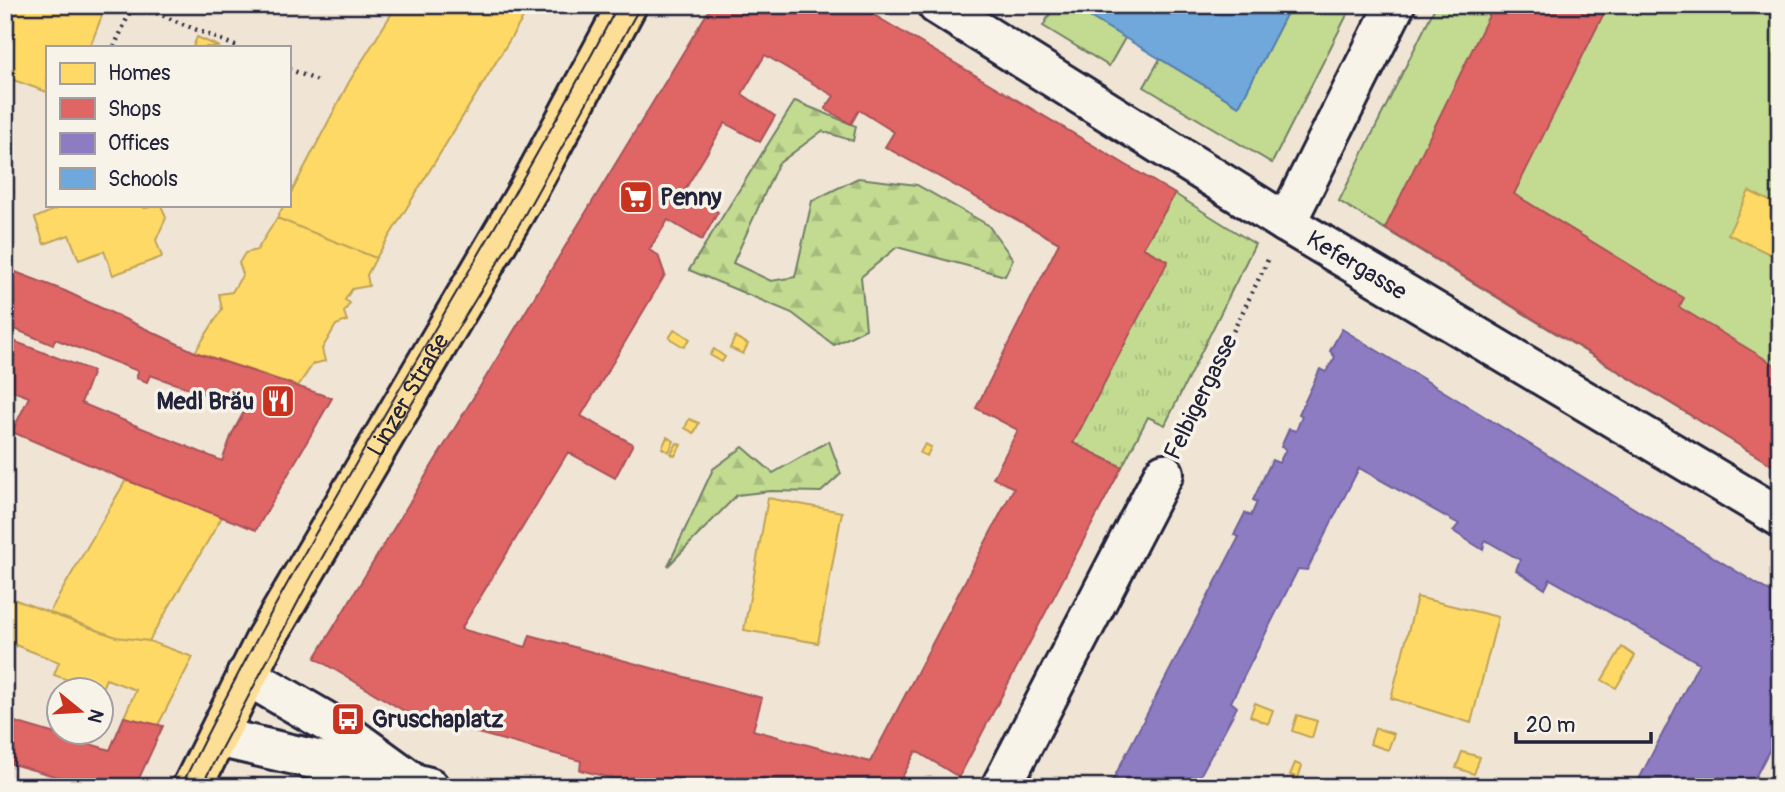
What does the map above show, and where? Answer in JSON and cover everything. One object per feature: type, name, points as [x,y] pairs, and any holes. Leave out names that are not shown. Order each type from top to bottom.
[{"type":"main road","name":"Linzer Straße","points":[[192,787],[246,675],[312,556],[528,190],[627,5]]},
{"type":"street","name":"Kefergasse","points":[[937,5],[1286,223],[1780,517]]},
{"type":"street","points":[[1286,223],[1395,5]]},
{"type":"street","name":"Felbigergasse","points":[[1001,787],[1164,473]]},
{"type":"street","points":[[246,675],[344,732],[422,785]]},
{"type":"street","points":[[216,737],[422,785]]},
{"type":"path","points":[[114,46],[135,5],[236,46]]},
{"type":"path","points":[[290,69],[318,81]]},
{"type":"path","name":"Felbigergasse","points":[[1164,473],[1286,223]]},
{"type":"green space","points":[[1055,5],[1070,5],[1125,38],[1109,66],[1043,26]]},
{"type":"green space","points":[[1291,5],[1352,5],[1272,163],[1144,87],[1160,59],[1239,106]]},
{"type":"green space","points":[[1436,5],[1780,5],[1780,470],[1339,201]]},
{"type":"green space","points":[[795,101],[856,126],[853,141],[822,131],[778,164],[733,263],[771,281],[795,277],[812,201],[858,178],[917,185],[988,225],[1013,259],[1005,276],[897,247],[861,277],[866,329],[834,345],[792,313],[689,270]]},
{"type":"green space","points":[[1175,194],[1255,244],[1165,425],[1148,417],[1122,467],[1073,443],[1167,261],[1143,248]]},
{"type":"green space","points":[[829,441],[841,474],[821,492],[771,491],[737,495],[668,566],[713,469],[743,447],[773,473]]},
{"type":"building: Homes","points":[[5,5],[106,5],[90,46],[46,46],[46,92],[5,77]]},
{"type":"building: Homes","points":[[397,5],[531,5],[376,258],[277,218],[283,206],[290,206],[290,195],[349,82]]},
{"type":"building: Homes","points":[[197,37],[218,46],[193,46]]},
{"type":"building: Homes","points":[[5,137],[13,151],[5,173]]},
{"type":"building: Homes","points":[[5,177],[14,192],[5,196]]},
{"type":"building: Homes","points":[[1749,191],[1780,206],[1780,259],[1728,234]]},
{"type":"building: Homes","points":[[55,206],[161,206],[166,218],[156,240],[162,257],[113,275],[104,251],[79,260],[69,235],[44,244],[35,218],[56,209]]},
{"type":"building: Homes","points":[[277,218],[376,258],[367,275],[369,286],[352,289],[345,300],[350,303],[344,312],[347,321],[336,325],[322,349],[325,361],[313,364],[298,386],[195,352],[222,309],[219,294],[232,292],[243,274],[239,263],[245,253],[257,250]]},
{"type":"building: Homes","points":[[1780,276],[1780,299],[1771,295]]},
{"type":"building: Homes","points":[[675,329],[690,339],[684,347],[669,338]]},
{"type":"building: Homes","points":[[735,337],[748,344],[743,354],[730,348]]},
{"type":"building: Homes","points":[[714,349],[725,357],[722,362],[710,355]]},
{"type":"building: Homes","points":[[689,419],[699,423],[694,433],[685,428]]},
{"type":"building: Homes","points":[[667,437],[674,441],[669,452],[662,448]]},
{"type":"building: Homes","points":[[677,443],[681,445],[675,456],[671,454]]},
{"type":"building: Homes","points":[[925,444],[931,447],[927,456],[920,453]]},
{"type":"building: Homes","points":[[126,480],[222,517],[149,641],[116,637],[49,613]]},
{"type":"building: Homes","points":[[768,498],[842,512],[818,643],[744,630]]},
{"type":"building: Homes","points":[[5,596],[116,637],[149,641],[193,657],[158,725],[124,717],[136,690],[116,683],[116,676],[57,676],[54,675],[59,662],[5,641]]},
{"type":"building: Homes","points":[[1417,597],[1498,617],[1471,723],[1391,698]]},
{"type":"building: Homes","points":[[1622,647],[1635,656],[1616,688],[1602,680]]},
{"type":"building: Homes","points":[[1255,703],[1273,710],[1268,724],[1250,716]]},
{"type":"building: Homes","points":[[1297,715],[1317,721],[1312,738],[1292,731]]},
{"type":"building: Homes","points":[[1375,728],[1394,734],[1388,750],[1370,744]]},
{"type":"building: Homes","points":[[1462,752],[1480,757],[1474,774],[1456,768]]},
{"type":"building: Homes","points":[[1295,763],[1302,766],[1298,778],[1290,775]]},
{"type":"building: Shops","points":[[712,5],[857,5],[1175,194],[1143,248],[1168,261],[1073,443],[1122,467],[959,777],[916,751],[897,787],[646,787],[580,770],[581,761],[411,715],[315,658]],"holes":[[[765,55],[834,96],[825,109],[851,124],[859,110],[894,132],[885,147],[1059,243],[976,408],[1018,430],[993,478],[1014,488],[870,762],[753,730],[762,698],[530,635],[526,647],[461,629],[568,452],[615,478],[633,444],[581,416],[665,275],[658,255],[649,250],[668,220],[702,240],[718,212],[684,191],[725,123],[760,142],[775,116],[742,94]]]},
{"type":"building: Shops","points":[[1494,5],[1608,5],[1514,194],[1684,298],[1679,307],[1780,368],[1780,470],[1385,228]]},
{"type":"building: Shops","name":"Medl Bräu","points":[[5,268],[65,291],[195,352],[332,398],[256,530],[12,432],[29,397],[5,388],[5,338],[93,371],[81,403],[222,461],[246,408],[150,375],[147,382],[136,378],[138,371],[55,339],[53,345],[5,325]]},
{"type":"building: Shops","points":[[124,717],[163,726],[135,787],[93,787],[5,762],[5,719],[46,731],[46,746],[96,746],[110,750],[112,746],[116,746],[116,736]]},
{"type":"building: Shops","points":[[253,778],[284,787],[250,787]]},
{"type":"building: Offices","points":[[1342,329],[1780,598],[1780,730],[1750,787],[1635,787],[1699,663],[1550,579],[1545,589],[1516,570],[1520,560],[1485,540],[1483,550],[1453,531],[1459,524],[1359,468],[1307,570],[1298,569],[1231,702],[1237,707],[1194,787],[1109,787],[1239,537],[1234,535],[1245,513],[1251,516],[1257,502],[1253,500],[1272,460],[1279,463],[1286,449],[1281,447],[1289,429],[1296,431],[1302,416],[1299,414],[1320,369],[1326,372],[1335,357],[1330,351]]},
{"type":"building: Schools","points":[[1070,5],[1291,5],[1239,106]]},
{"type":"tram line","points":[[181,787],[285,588],[510,201],[618,5]]},
{"type":"tram line","points":[[201,787],[309,581],[368,476],[500,259],[641,5]]},
{"type":"place","name":"Penny","points":[[636,197]]},
{"type":"place","name":"Medl Bräu","points":[[278,401]]},
{"type":"place","name":"Gruschaplatz","points":[[348,719]]}]
